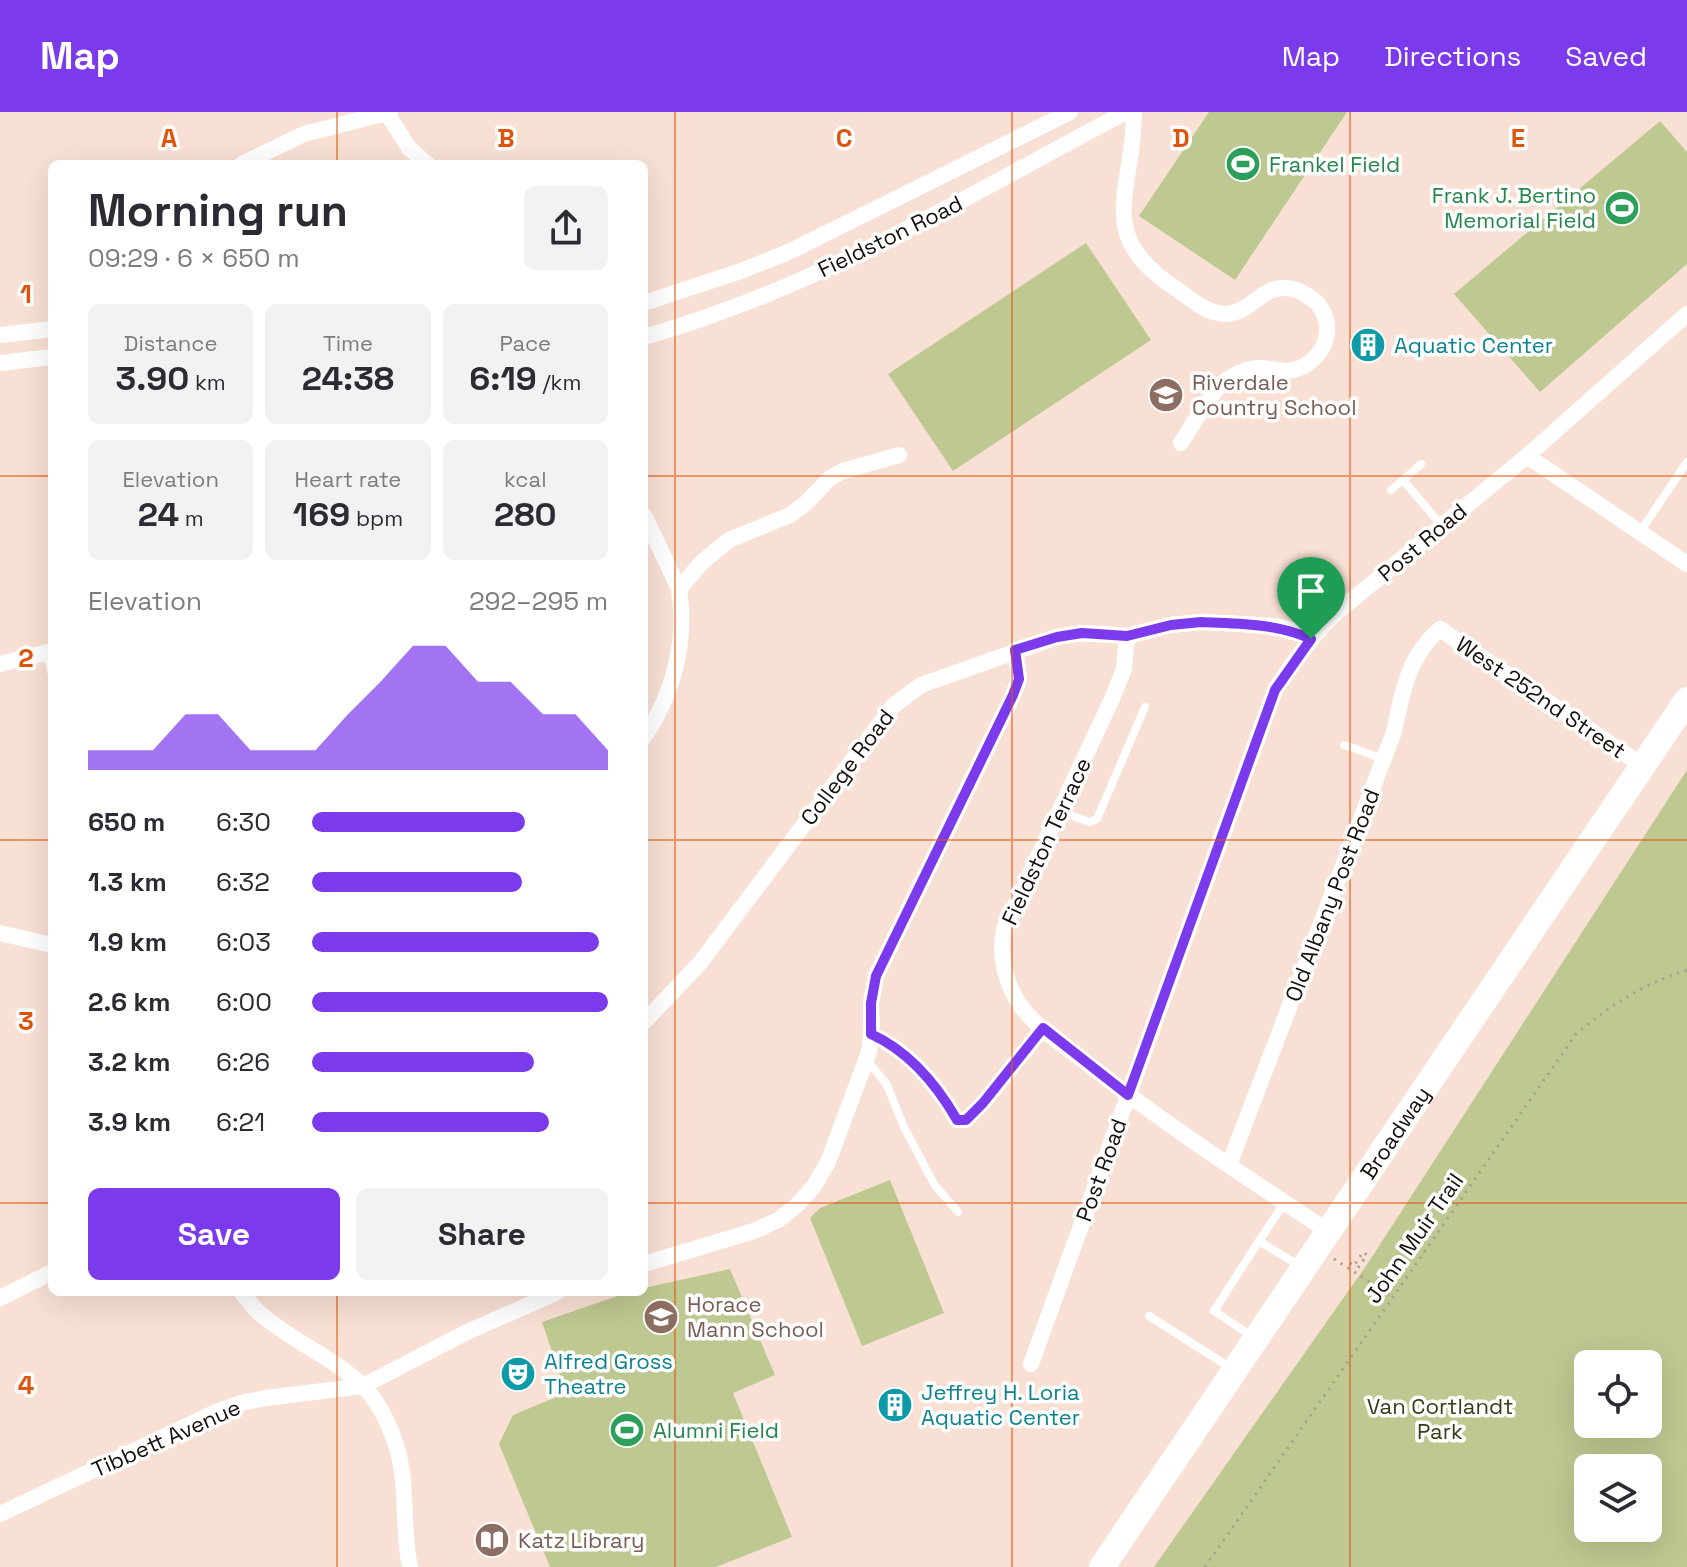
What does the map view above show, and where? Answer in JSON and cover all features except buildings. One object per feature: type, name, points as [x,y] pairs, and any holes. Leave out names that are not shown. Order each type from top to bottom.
[{"type":"main road","name":"Broadway","points":[[1102,1567],[1687,700]]},
{"type":"street","points":[[250,160],[304,134],[388,112],[409,148],[422,160]]},
{"type":"street","name":"Fieldston Road","points":[[648,302],[729,276],[793,250],[1070,112]]},
{"type":"street","name":"Fieldston Road","points":[[648,336],[705,318],[859,253],[1126,112]]},
{"type":"street","points":[[1134,112],[1134,138],[1122,215],[1127,235],[1144,266],[1209,310],[1225,314],[1242,311],[1267,292],[1282,288],[1299,290],[1313,298],[1327,320],[1325,344],[1313,360],[1295,370],[1255,368],[1225,381],[1181,443]]},
{"type":"street","name":"Post Road","points":[[1031,1364],[1275,690],[1311,639],[1336,613],[1527,456],[1687,314]]},
{"type":"street","points":[[0,335],[48,329]]},
{"type":"street","points":[[0,363],[48,357]]},
{"type":"street","points":[[679,589],[702,562],[729,540],[790,515],[830,478],[843,471],[899,455]]},
{"type":"street","points":[[1527,456],[1687,564]]},
{"type":"street","points":[[648,523],[679,589],[683,614],[678,660],[657,717],[648,731]]},
{"type":"street","points":[[1127,636],[1171,625],[1201,622],[1275,626],[1311,639]]},
{"type":"street","name":"Old Albany Post Road","points":[[1229,1165],[1394,732],[1403,686],[1418,652],[1440,629]]},
{"type":"street","name":"West 252nd Street","points":[[1440,629],[1643,766]]},
{"type":"street","name":"College Road","points":[[648,1018],[700,963],[893,706],[921,685],[1057,637],[1094,633],[1127,636]]},
{"type":"street","name":"Fieldston Terrace","points":[[1127,636],[1124,669],[1112,699],[1009,914],[1000,945],[1005,973],[1021,1007],[1043,1028],[1128,1095],[1328,1231]]},
{"type":"street","points":[[648,1263],[754,1231],[778,1220],[814,1186],[828,1162],[866,1060],[876,976],[1013,695],[1019,679],[1015,650]]},
{"type":"street","points":[[0,664],[48,652]]},
{"type":"street","points":[[0,933],[48,944]]},
{"type":"street","points":[[0,1298],[48,1274]]},
{"type":"street","points":[[244,1296],[259,1314],[363,1386],[383,1416],[396,1444],[403,1471],[404,1531],[410,1567]]},
{"type":"street","name":"Tibbett Avenue","points":[[0,1514],[241,1403],[294,1393],[363,1386],[467,1332],[549,1296]]},
{"type":"lane","points":[[1639,532],[1687,462]]},
{"type":"lane","points":[[1391,490],[1421,464]]},
{"type":"lane","points":[[1403,480],[1442,526]]},
{"type":"lane","points":[[1059,810],[1089,822],[1097,819],[1145,707]]},
{"type":"lane","points":[[1344,745],[1384,759]]},
{"type":"lane","points":[[871,1034],[887,1041],[939,1089],[957,1120],[966,1120],[1043,1028]]},
{"type":"lane","points":[[866,1060],[887,1085],[904,1127],[934,1184],[958,1212]]},
{"type":"lane","points":[[1256,1339],[1214,1311],[1285,1202]]},
{"type":"lane","points":[[1259,1241],[1304,1268]]},
{"type":"lane","points":[[1149,1316],[1235,1370]]},
{"type":"path","name":"John Muir Trail","points":[[1205,1567],[1576,1034],[1620,999],[1643,986],[1687,970]]},
{"type":"path","points":[[1355,1272],[1367,1255],[1363,1252],[1354,1266],[1350,1266],[1355,1272],[1392,1297]]},
{"type":"green space","name":"Frankel Field","points":[[1209,112],[1347,112],[1235,280],[1139,216]]},
{"type":"green space","name":"Frank J. Bertino Memorial Field","points":[[1660,121],[1687,152],[1687,264],[1540,392],[1454,294]]},
{"type":"green space","points":[[1086,243],[1151,340],[953,471],[888,374]]},
{"type":"green space","name":"Van Cortlandt Park","points":[[1687,770],[1687,1567],[1154,1567],[1368,1263]]},
{"type":"green space","points":[[890,1180],[944,1313],[862,1346],[810,1218],[820,1208]]},
{"type":"green space","name":"Alumni Field","points":[[730,1269],[775,1375],[733,1393],[792,1537],[716,1567],[550,1567],[499,1444],[513,1415],[566,1393],[542,1322],[617,1296],[648,1296],[648,1287]]},
{"type":"place","name":"Frankel Field","points":[[1243,164]]},
{"type":"place","name":"Frank J. Bertino Memorial Field","points":[[1622,208]]},
{"type":"place","name":"Aquatic Center","points":[[1368,345]]},
{"type":"place","name":"Riverdale Country School","points":[[1166,395]]},
{"type":"place","name":"Horace Mann School","points":[[661,1317]]},
{"type":"place","name":"Alfred Gross Theatre","points":[[518,1374]]},
{"type":"place","name":"Jeffrey H. Loria Aquatic Center","points":[[895,1405]]},
{"type":"place","name":"Alumni Field","points":[[627,1430]]},
{"type":"place","name":"Katz Library","points":[[492,1540]]},
{"type":"route","points":[[1201,622],[1275,626],[1311,639],[1275,690],[1128,1095],[1043,1028],[983,1103],[966,1120],[957,1120],[939,1089],[887,1041],[871,1034],[871,1003],[876,976],[1013,695],[1019,679],[1015,650],[1082,633],[1127,636],[1171,625],[1201,622]]}]
